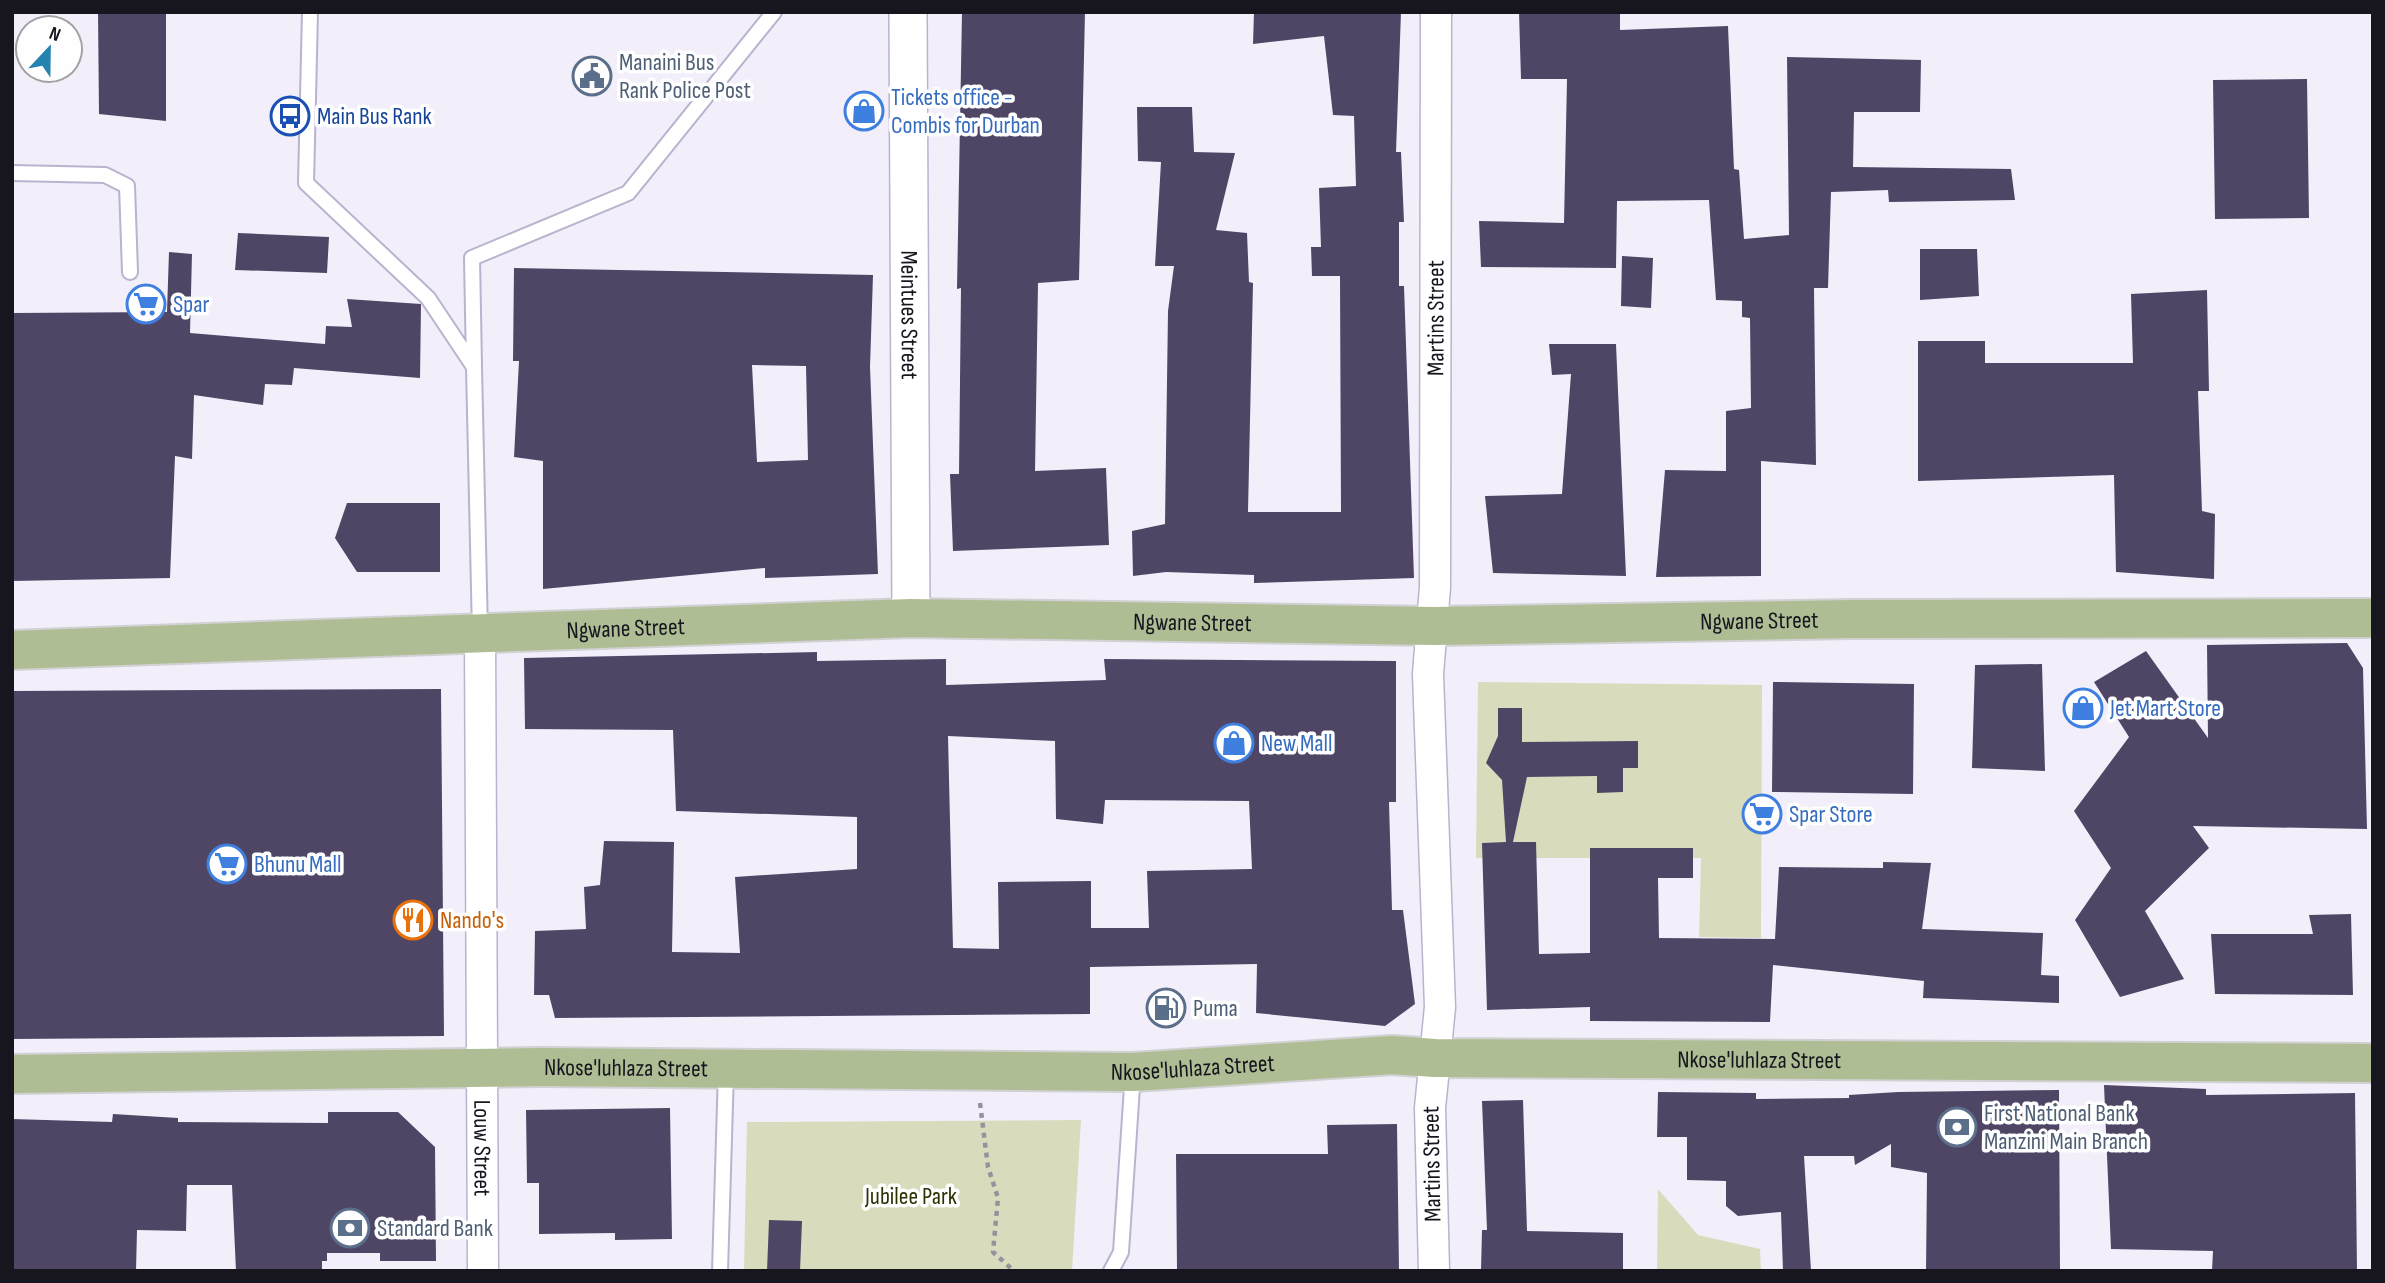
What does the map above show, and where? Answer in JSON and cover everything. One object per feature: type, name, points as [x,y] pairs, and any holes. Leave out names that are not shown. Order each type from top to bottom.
[{"type":"main road","name":"Ngwane Street","points":[[12,650],[911,618],[1434,626],[1853,619],[2373,618]]},
{"type":"main road","name":"Nkose'luhlaza Street","points":[[12,1074],[483,1068],[1133,1072],[1392,1055],[1435,1058],[2373,1063]]},
{"type":"street","name":"Meintues Street","points":[[908,12],[911,618]]},
{"type":"street","name":"Martins Street","points":[[1434,1271],[1430,1108],[1440,1007],[1428,674],[1434,626],[1436,12]]},
{"type":"street","name":"Louw Street","points":[[480,635],[483,1271]]},
{"type":"lane","points":[[310,12],[306,183],[428,298],[474,367]]},
{"type":"lane","points":[[480,635],[472,258],[628,193],[774,12]]},
{"type":"lane","points":[[12,173],[105,175],[127,186],[130,272]]},
{"type":"lane","points":[[720,1271],[726,1069]]},
{"type":"lane","points":[[1111,1271],[1121,1252],[1133,1072]]},
{"type":"path","points":[[976,1070],[988,1167],[998,1198],[993,1252],[1014,1271]]},
{"type":"green space","points":[[1478,682],[1762,685],[1761,938],[1699,937],[1701,858],[1476,858]]},
{"type":"green space","name":"Jubilee Park","points":[[1081,1120],[1072,1271],[744,1271],[747,1122]]},
{"type":"green space","points":[[1658,1189],[1698,1235],[1760,1249],[1761,1271],[1657,1271]]},
{"type":"building","points":[[98,12],[166,12],[166,121],[99,114]]},
{"type":"building","points":[[962,12],[1085,12],[1079,280],[1038,283],[1035,471],[1106,468],[1109,545],[953,551],[950,474],[959,474],[961,288],[957,289]]},
{"type":"building","points":[[1254,12],[1401,12],[1396,152],[1401,152],[1404,222],[1399,222],[1399,286],[1404,286],[1414,578],[1254,583],[1254,575],[1166,572],[1133,576],[1132,531],[1165,524],[1168,311],[1174,266],[1155,266],[1161,162],[1138,161],[1137,107],[1192,107],[1194,152],[1235,153],[1216,230],[1247,233],[1249,282],[1253,283],[1248,512],[1341,512],[1340,276],[1312,276],[1311,247],[1321,247],[1319,188],[1356,186],[1354,116],[1333,115],[1324,36],[1253,44]]},
{"type":"building","points":[[1519,12],[1620,12],[1620,30],[1728,26],[1734,169],[1739,170],[1744,239],[1789,235],[1787,57],[1921,60],[1920,112],[1854,112],[1853,167],[2011,169],[2015,200],[1889,202],[1888,190],[1831,192],[1828,288],[1814,288],[1816,465],[1761,461],[1761,576],[1656,577],[1665,470],[1726,471],[1726,411],[1751,408],[1750,318],[1742,317],[1742,301],[1716,300],[1709,200],[1617,201],[1616,268],[1481,267],[1479,221],[1564,223],[1567,79],[1521,79]]},
{"type":"building","points":[[2307,79],[2309,218],[2215,219],[2213,80]]},
{"type":"building","points":[[238,233],[329,237],[327,273],[235,270]]},
{"type":"building","points":[[1920,249],[1977,249],[1979,296],[1920,300]]},
{"type":"building","points":[[169,252],[192,254],[190,333],[325,344],[326,326],[352,327],[347,299],[421,304],[420,378],[294,368],[292,385],[265,384],[263,405],[194,395],[192,459],[175,456],[170,578],[12,581],[12,313],[167,312]]},
{"type":"building","points":[[1622,256],[1653,258],[1651,308],[1621,306]]},
{"type":"building","points":[[514,268],[873,275],[870,367],[878,574],[765,578],[765,568],[543,589],[543,461],[514,457],[519,361],[513,361]],"holes":[[[752,365],[806,366],[808,460],[757,462]]]},
{"type":"building","points":[[2207,290],[2209,391],[2198,391],[2202,511],[2215,514],[2214,579],[2116,572],[2114,475],[1918,481],[1918,341],[1985,341],[1985,363],[2133,363],[2131,294]]},
{"type":"building","points":[[1549,344],[1616,344],[1626,576],[1493,573],[1485,496],[1562,494],[1571,374],[1552,375]]},
{"type":"building","points":[[347,503],[440,503],[440,572],[357,572],[335,538]]},
{"type":"building","points":[[2347,643],[2363,668],[2367,829],[2193,826],[2209,848],[2145,911],[2184,979],[2120,997],[2075,920],[2111,868],[2074,811],[2129,737],[2094,682],[2146,651],[2208,738],[2207,645]]},
{"type":"building","points":[[817,652],[817,661],[946,659],[946,685],[1106,680],[1104,659],[1396,661],[1396,802],[1389,802],[1392,910],[1403,910],[1415,1004],[1385,1026],[1256,1013],[1257,964],[1090,967],[1090,1014],[555,1018],[549,995],[534,995],[535,931],[586,929],[584,887],[600,885],[604,841],[674,842],[672,952],[740,953],[735,877],[857,869],[857,817],[676,811],[673,730],[525,729],[524,658]],"holes":[[[948,736],[1055,741],[1056,819],[1103,824],[1105,800],[1249,801],[1252,869],[1147,871],[1149,928],[1091,928],[1091,881],[998,882],[999,949],[953,948]]]},
{"type":"building","points":[[2042,664],[2045,771],[1972,768],[1975,665]]},
{"type":"building","points":[[1773,682],[1914,684],[1913,794],[1772,792]]},
{"type":"building","name":"Bhunu Mall","points":[[441,689],[444,1036],[12,1039],[12,691]]},
{"type":"building","points":[[1498,708],[1522,708],[1522,742],[1638,741],[1638,768],[1623,768],[1623,792],[1597,793],[1597,776],[1527,777],[1513,842],[1536,842],[1539,954],[1590,953],[1590,848],[1693,848],[1693,878],[1658,878],[1659,938],[1775,939],[1779,867],[1883,868],[1883,862],[1931,863],[1922,929],[2043,933],[2041,975],[2059,976],[2059,1003],[1923,998],[1924,981],[1773,965],[1770,1022],[1590,1021],[1590,1007],[1487,1010],[1482,843],[1506,842],[1502,780],[1486,763],[1498,736]]},
{"type":"building","points":[[2351,914],[2353,995],[2215,994],[2211,934],[2313,934],[2309,915]]},
{"type":"building","points":[[2104,1085],[2206,1089],[2206,1095],[2355,1093],[2357,1271],[2212,1271],[2213,1251],[2111,1249]]},
{"type":"building","points":[[2059,1090],[2060,1271],[1926,1271],[1927,1173],[1891,1167],[1891,1144],[1855,1165],[1854,1156],[1804,1156],[1811,1271],[1783,1271],[1781,1212],[1738,1216],[1726,1206],[1726,1181],[1687,1180],[1687,1137],[1657,1137],[1658,1092],[1756,1093],[1756,1099],[1849,1098],[1849,1095],[1898,1092]]},
{"type":"building","points":[[1523,1100],[1527,1231],[1623,1233],[1623,1271],[1481,1271],[1482,1230],[1487,1230],[1482,1101]]},
{"type":"building","points":[[670,1108],[672,1239],[615,1240],[615,1233],[539,1234],[539,1183],[527,1183],[526,1110]]},
{"type":"building","points":[[328,1112],[398,1112],[435,1147],[436,1261],[380,1261],[380,1253],[327,1253],[327,1261],[322,1261],[322,1271],[236,1271],[232,1185],[187,1185],[186,1231],[137,1230],[136,1271],[12,1271],[12,1119],[112,1122],[113,1114],[178,1118],[178,1122],[328,1123]]},
{"type":"building","points":[[1397,1124],[1399,1271],[1177,1271],[1176,1154],[1328,1154],[1327,1125]]},
{"type":"building","points":[[769,1220],[802,1221],[800,1271],[767,1271]]},
{"type":"place","name":"Manaini Bus Rank Police Post","points":[[592,76]]},
{"type":"place","name":"Tickets office - Combis for Durban","points":[[864,111]]},
{"type":"place","name":"Main Bus Rank","points":[[290,116]]},
{"type":"place","name":"Spar","points":[[146,304]]},
{"type":"place","name":"Jet Mart Store","points":[[2083,708]]},
{"type":"place","name":"New Mall","points":[[1234,743]]},
{"type":"place","name":"Spar Store","points":[[1762,814]]},
{"type":"place","name":"Bhunu Mall","points":[[227,864]]},
{"type":"place","name":"Nando's","points":[[413,920]]},
{"type":"place","name":"Puma","points":[[1166,1008]]},
{"type":"place","name":"First National Bank Manzini Main Branch","points":[[1957,1127]]},
{"type":"place","name":"Standard Bank","points":[[350,1228]]}]
